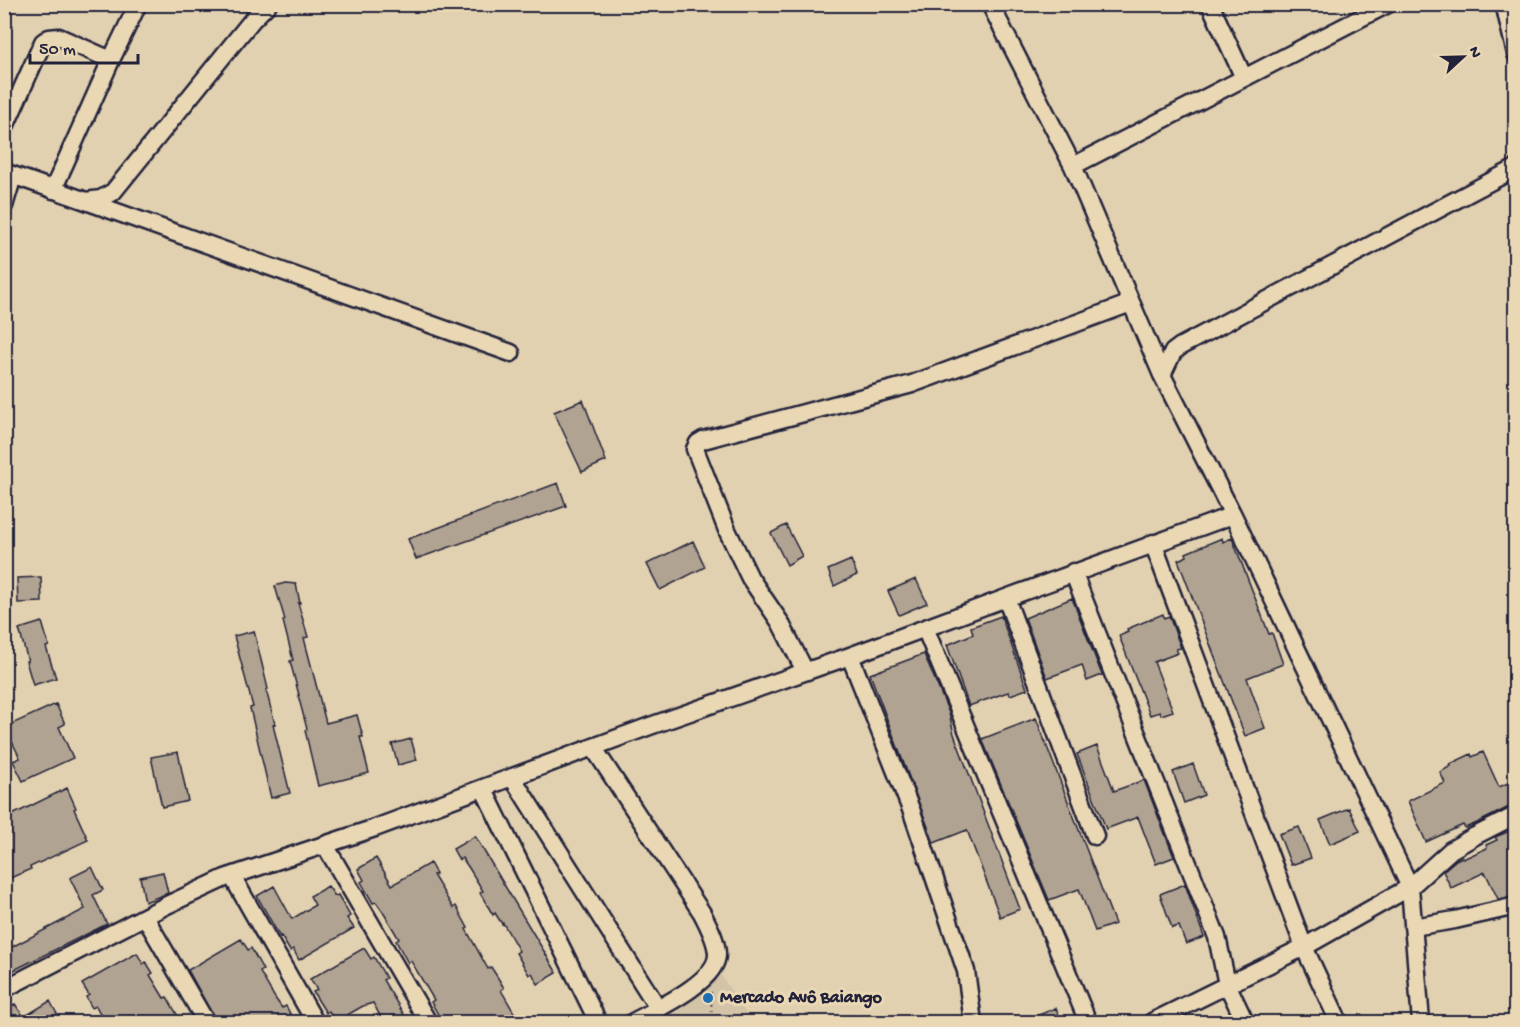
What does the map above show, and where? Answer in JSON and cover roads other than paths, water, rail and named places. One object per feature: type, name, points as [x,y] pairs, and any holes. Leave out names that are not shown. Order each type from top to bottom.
[{"type":"street","points":[[53,190],[138,4]]},
{"type":"street","points":[[86,201],[101,199],[113,192],[251,12],[268,4]]},
{"type":"street","points":[[990,4],[1073,166],[1162,375],[1233,515],[1410,886],[1421,1023]]},
{"type":"street","points":[[1210,4],[1244,78]]},
{"type":"street","points":[[1073,166],[1388,4]]},
{"type":"street","points":[[1504,4],[1515,54]]},
{"type":"street","points":[[4,129],[43,42],[49,38],[59,37],[111,60]]},
{"type":"street","points":[[1162,375],[1173,352],[1181,346],[1515,168]]},
{"type":"street","points":[[4,206],[9,174],[511,352]]},
{"type":"street","points":[[805,671],[780,622],[750,578],[727,530],[695,449],[698,442],[912,384],[1131,303]]},
{"type":"street","points":[[4,989],[145,916],[232,876],[325,845],[850,656],[1233,515]]},
{"type":"street","points":[[1153,543],[1304,947],[1339,1023]]},
{"type":"street","points":[[1073,572],[1217,937],[1227,984],[1245,1023]]},
{"type":"street","points":[[1006,598],[1095,836]]},
{"type":"street","points":[[925,628],[1088,1023]]},
{"type":"street","points":[[850,656],[912,812],[966,971],[973,1023]]},
{"type":"street","points":[[593,747],[702,913],[712,933],[717,955],[710,973],[697,985],[633,1023]]},
{"type":"street","points":[[512,777],[658,1008]]},
{"type":"street","points":[[483,788],[598,1023]]},
{"type":"street","points":[[1152,1023],[1304,947],[1410,886],[1451,850],[1515,815]]},
{"type":"street","points":[[325,845],[428,1023]]},
{"type":"street","points":[[232,876],[315,1023]]},
{"type":"street","points":[[1413,927],[1515,906]]},
{"type":"street","points":[[145,916],[206,1023]]},
{"type":"place","name":"Mercado Avô Baiango","points":[[708,998]]}]
